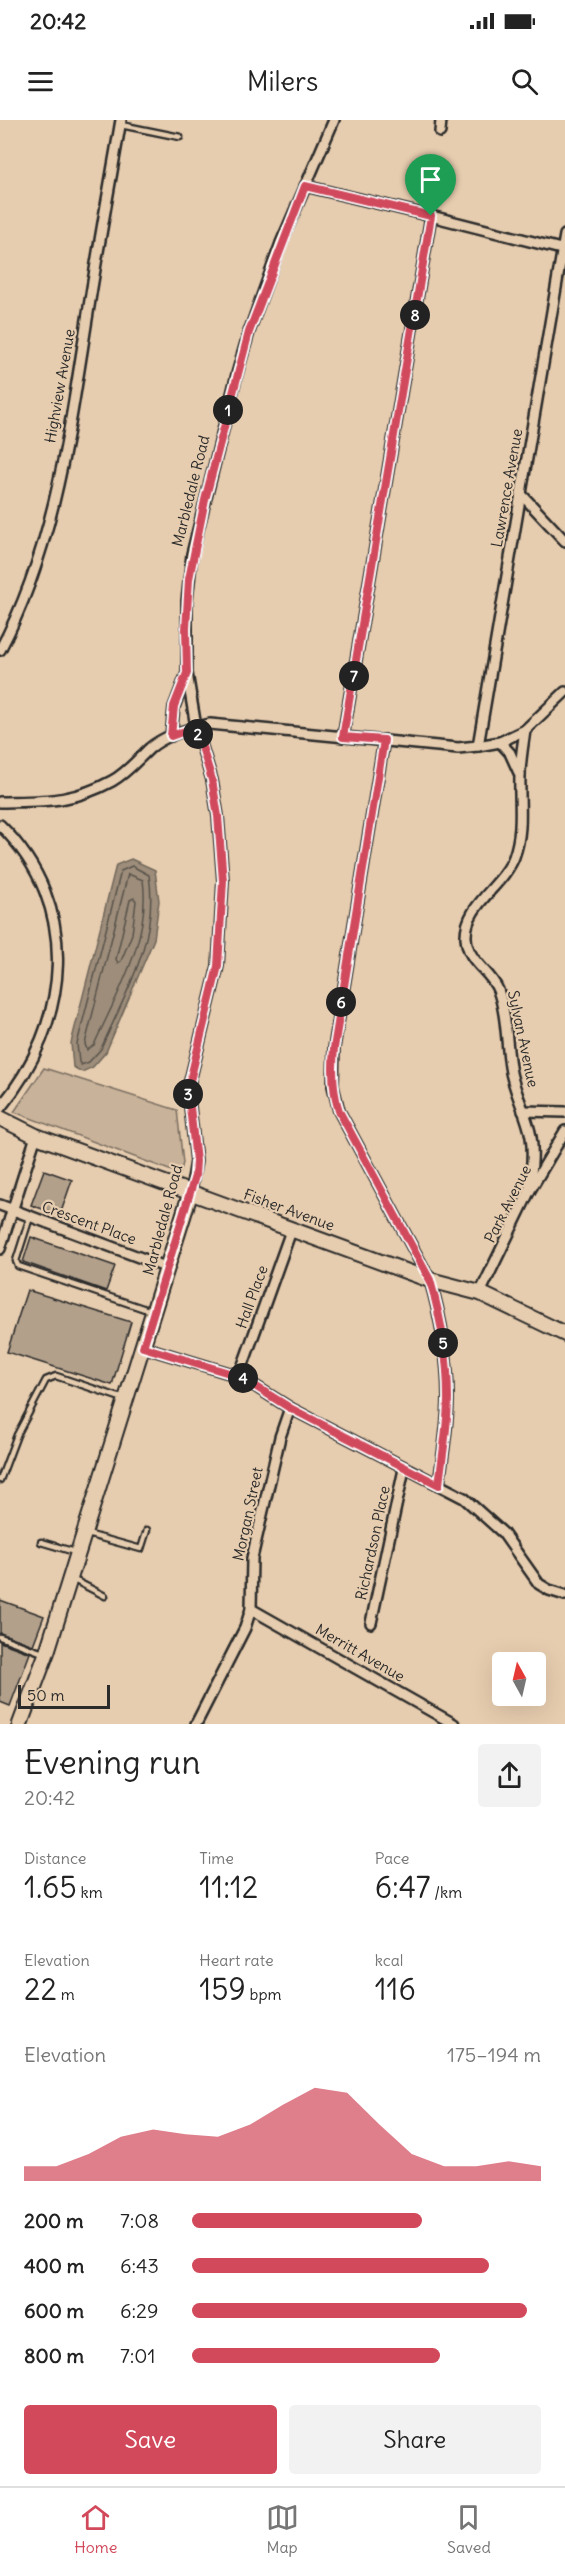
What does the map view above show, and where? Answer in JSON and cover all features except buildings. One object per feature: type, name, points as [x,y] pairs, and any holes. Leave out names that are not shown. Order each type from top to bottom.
[{"type":"street","name":"Marbledale Road","points":[[20,1724],[46,1654],[191,1191],[196,1161],[188,1089],[218,966],[223,881],[212,780],[196,727],[187,673],[186,629],[189,579],[205,500],[249,332],[305,186],[334,120]]},
{"type":"street","points":[[440,132],[441,120]]},
{"type":"street","name":"Highview Avenue","points":[[0,650],[17,615],[46,528],[75,396],[121,123]]},
{"type":"street","points":[[305,186],[564,250]]},
{"type":"street","points":[[343,737],[431,216]]},
{"type":"street","name":"Lawrence Avenue","points":[[478,746],[565,235]]},
{"type":"street","points":[[522,495],[565,541]]},
{"type":"street","name":"Marbledale Road","points":[[171,736],[174,706],[187,673]]},
{"type":"street","points":[[0,802],[55,801],[87,792],[114,780],[152,746],[171,736],[210,724],[458,748],[500,742],[525,730],[565,692]]},
{"type":"street","name":"Sylvan Avenue","points":[[525,730],[520,774],[521,826],[513,859],[498,884],[469,918],[466,940],[471,957],[495,982],[499,994],[509,1042],[511,1073],[531,1138],[532,1163],[529,1191]]},
{"type":"street","points":[[384,740],[334,1048],[333,1086],[346,1126],[430,1280],[436,1302],[446,1359],[448,1400],[439,1485]]},
{"type":"street","name":"Sylvan Avenue","points":[[500,742],[510,753],[520,774]]},
{"type":"street","points":[[0,825],[24,853],[46,895],[54,919],[59,964],[54,1004],[46,1030],[31,1061],[0,1108]]},
{"type":"street","points":[[523,1111],[565,1112]]},
{"type":"street","name":"Fisher Avenue","points":[[0,1118],[36,1136],[430,1280],[480,1293],[565,1334]]},
{"type":"street","name":"Park Avenue","points":[[480,1293],[529,1191],[565,1131]]},
{"type":"street","points":[[0,1249],[36,1136]]},
{"type":"street","name":"Crescent Place","points":[[0,1205],[168,1268]]},
{"type":"street","name":"Hall Place","points":[[239,1376],[292,1228]]},
{"type":"street","points":[[143,1347],[239,1376],[290,1408],[404,1469],[464,1498],[494,1522],[539,1584],[565,1595]]},
{"type":"street","name":"Morgan Street","points":[[196,1724],[246,1628],[250,1609],[252,1558],[271,1473],[290,1408]]},
{"type":"street","name":"Richardson Place","points":[[371,1623],[404,1469]]},
{"type":"street","name":"Merritt Avenue","points":[[250,1609],[454,1724]]},
{"type":"lane","points":[[121,123],[180,137]]},
{"type":"lane","points":[[30,1217],[16,1261],[18,1266],[154,1312]]},
{"type":"lane","points":[[0,1480],[17,1435],[46,1380],[57,1376],[126,1400]]},
{"type":"lane","points":[[84,1533],[141,1549],[147,1530]]},
{"type":"lane","points":[[41,1542],[78,1553]]},
{"type":"lane","points":[[70,1578],[105,1596]]},
{"type":"lane","points":[[0,1637],[46,1654]]},
{"type":"shaded area","points":[[44,1068],[177,1110],[183,1163],[180,1174],[14,1112]]},
{"type":"water","points":[[131,859],[155,870],[159,901],[154,939],[106,1052],[93,1067],[82,1072],[73,1067],[71,1043],[116,865]]},
{"type":"route","points":[[305,186],[431,216],[343,737],[384,740],[332,1072],[339,1111],[430,1280],[436,1302],[446,1359],[448,1400],[439,1485],[404,1469],[290,1408],[239,1376],[143,1347],[195,1176],[196,1161],[188,1089],[218,966],[223,881],[218,816],[212,780],[196,727],[171,736],[174,706],[187,673],[186,629],[192,554],[237,374],[249,332],[281,243],[305,186]]}]
